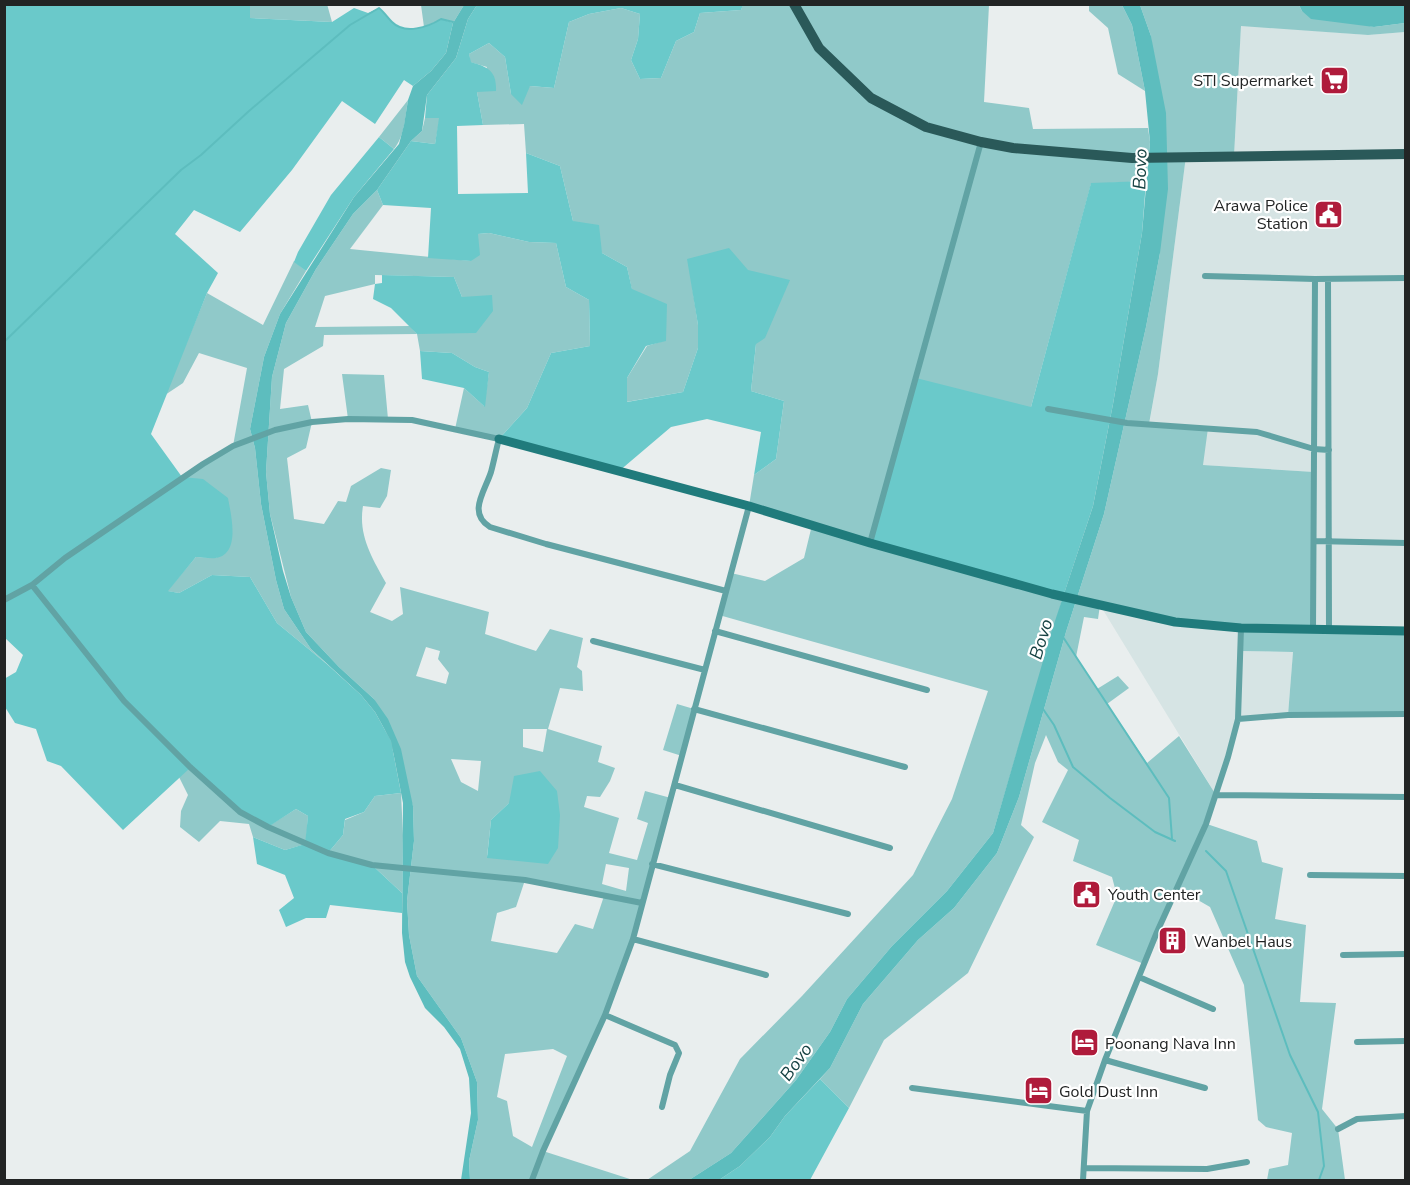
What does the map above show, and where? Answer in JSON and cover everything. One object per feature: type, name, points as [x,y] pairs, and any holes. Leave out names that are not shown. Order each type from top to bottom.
[{"type":"main road","points":[[794,4],[819,48],[871,98],[926,127],[981,142],[1012,148],[1132,158],[1406,154]]},
{"type":"street","points":[[870,543],[981,142]]},
{"type":"street","points":[[1205,276],[1315,279],[1406,278]]},
{"type":"street","points":[[1313,630],[1315,279]]},
{"type":"street","points":[[1328,279],[1329,630]]},
{"type":"street","points":[[1048,409],[1127,423],[1257,432],[1314,449],[1329,450]]},
{"type":"street","points":[[4,600],[32,585],[65,558],[165,488],[247,440],[274,430],[312,422],[348,419],[412,420],[499,439],[749,506],[1052,594],[1175,622],[1241,628],[1406,631]]},
{"type":"street","points":[[499,439],[491,471],[478,505],[482,522],[501,531],[726,591]]},
{"type":"street","points":[[532,1180],[605,1016],[633,939],[749,506]]},
{"type":"street","points":[[1314,541],[1406,543]]},
{"type":"street","points":[[32,585],[124,701],[190,767],[240,812],[268,827],[328,853],[372,865],[525,880],[642,903]]},
{"type":"street","points":[[1083,1180],[1087,1111],[1139,977],[1206,824],[1238,719],[1241,628]]},
{"type":"street","points":[[715,631],[927,690]]},
{"type":"street","points":[[593,641],[705,670]]},
{"type":"street","points":[[694,708],[905,768]]},
{"type":"street","points":[[1238,719],[1288,714],[1406,714]]},
{"type":"street","points":[[675,785],[890,848]]},
{"type":"street","points":[[1216,795],[1406,797]]},
{"type":"street","points":[[652,864],[848,914]]},
{"type":"street","points":[[1310,875],[1406,876]]},
{"type":"street","points":[[633,939],[766,975]]},
{"type":"street","points":[[1343,955],[1406,954]]},
{"type":"street","points":[[1139,977],[1213,1009]]},
{"type":"street","points":[[605,1016],[675,1045],[679,1053],[670,1075],[662,1107]]},
{"type":"street","points":[[1357,1042],[1406,1041]]},
{"type":"street","points":[[1105,1060],[1204,1088]]},
{"type":"street","points":[[912,1088],[1087,1111]]},
{"type":"street","points":[[1338,1129],[1357,1119],[1406,1116]]},
{"type":"street","points":[[1084,1168],[1207,1170],[1247,1162]]},
{"type":"shaded area","points":[[327,4],[332,22],[249,18],[250,5]]},
{"type":"shaded area","points":[[743,4],[989,5],[984,102],[1029,108],[1033,129],[1148,128],[1150,142],[1146,181],[1091,184],[1031,407],[1063,597],[993,833],[947,891],[892,946],[847,999],[830,1032],[796,1080],[731,1153],[689,1180],[647,1180],[690,1151],[740,1059],[802,996],[913,875],[952,799],[988,691],[719,615],[731,573],[765,581],[804,558],[812,525],[749,506],[754,475],[776,459],[784,401],[751,391],[756,344],[688,259],[698,325],[698,348],[683,392],[626,402],[627,378],[647,346],[666,340],[632,290],[627,267],[602,253],[573,221],[560,166],[526,153],[524,124],[483,125],[477,92],[487,67],[470,62],[469,54],[489,43],[505,57],[511,94],[530,86],[554,88],[569,22],[589,14],[621,8],[640,14],[638,39],[631,60],[640,79],[661,78],[676,41],[694,32],[700,13],[741,10]]},
{"type":"shaded area","points":[[5,5],[250,5],[250,18],[332,22],[354,8],[368,13],[379,8],[392,22],[403,28],[423,27],[441,19],[453,23],[446,53],[431,71],[413,86],[404,80],[375,124],[342,101],[292,170],[240,232],[194,210],[175,234],[218,273],[207,293],[151,434],[182,477],[203,479],[228,498],[232,523],[232,542],[224,555],[216,558],[196,557],[168,591],[179,593],[212,575],[250,577],[277,623],[361,695],[375,712],[391,741],[401,793],[375,796],[364,812],[345,819],[343,835],[328,853],[372,865],[402,893],[402,913],[330,905],[326,918],[306,918],[286,927],[279,910],[294,898],[285,875],[257,864],[253,837],[285,850],[305,844],[308,816],[296,809],[268,827],[240,812],[190,768],[123,830],[61,766],[47,761],[36,729],[15,723],[5,707],[4,679],[16,672],[23,655],[4,637]]},
{"type":"shaded area","points":[[421,5],[464,5],[453,23],[441,19],[424,27]]},
{"type":"shaded area","points":[[464,5],[477,5],[468,19],[456,58],[427,95],[422,131],[411,141],[377,190],[353,214],[316,269],[286,323],[272,377],[266,472],[270,514],[283,571],[306,632],[374,699],[388,719],[401,749],[413,806],[414,841],[407,901],[409,935],[417,976],[461,1038],[477,1082],[478,1120],[469,1161],[470,1180],[461,1180],[471,1113],[469,1078],[460,1049],[444,1027],[425,1008],[405,962],[402,933],[403,803],[391,741],[375,712],[361,695],[311,649],[284,609],[261,504],[255,448],[250,429],[264,357],[280,314],[354,197],[399,144],[413,86],[431,71],[446,53],[453,23]]},
{"type":"shaded area","points":[[477,5],[743,5],[741,10],[700,13],[694,32],[676,41],[661,78],[640,79],[631,60],[638,39],[640,14],[621,8],[589,14],[569,22],[554,88],[530,86],[522,105],[511,94],[505,57],[489,43],[469,54],[471,62],[487,68],[493,74],[496,91],[477,92],[483,125],[457,126],[458,194],[528,193],[526,153],[560,166],[573,221],[599,225],[602,253],[627,267],[632,289],[667,304],[666,341],[646,346],[627,378],[627,402],[683,392],[698,348],[698,325],[687,259],[729,248],[748,270],[790,280],[765,338],[756,344],[751,391],[784,401],[776,459],[754,475],[761,432],[707,419],[671,427],[618,472],[499,439],[527,408],[551,353],[590,346],[589,300],[566,287],[556,243],[529,242],[489,233],[478,234],[480,255],[471,261],[428,258],[431,208],[383,205],[377,190],[411,141],[435,144],[439,118],[425,118],[427,95],[456,58],[468,19]]},
{"type":"shaded area","points":[[1089,5],[1122,5],[1132,25],[1145,91],[1118,74],[1108,28],[1089,11]]},
{"type":"shaded area","points":[[1122,5],[1140,5],[1151,36],[1166,113],[1168,189],[1160,253],[1146,327],[1104,514],[1066,632],[1019,797],[997,853],[954,908],[918,940],[863,1004],[830,1068],[785,1116],[770,1137],[740,1166],[719,1180],[689,1180],[731,1153],[796,1080],[830,1032],[847,999],[892,946],[947,891],[993,833],[1052,630],[1093,506],[1142,233],[1150,142],[1145,91],[1132,25]]},
{"type":"shaded area","points":[[1140,5],[1299,5],[1302,11],[1374,27],[1405,23],[1405,32],[1368,35],[1241,26],[1234,156],[1186,156],[1158,374],[1149,424],[1208,428],[1203,465],[1314,472],[1313,630],[1405,631],[1405,714],[1288,715],[1293,652],[1241,651],[1241,628],[1175,622],[1100,605],[1098,619],[1084,617],[1076,657],[1097,689],[1118,676],[1129,688],[1107,704],[1147,763],[1179,736],[1216,795],[1207,824],[1257,841],[1262,862],[1283,868],[1275,919],[1306,925],[1300,1002],[1336,1003],[1322,1109],[1338,1129],[1345,1180],[1267,1180],[1269,1169],[1288,1165],[1292,1133],[1266,1127],[1258,1120],[1244,985],[1210,907],[1177,888],[1144,964],[1096,945],[1117,896],[1112,877],[1073,861],[1079,840],[1042,822],[1068,770],[1058,762],[1046,735],[1035,763],[1021,825],[1034,837],[968,973],[884,1040],[849,1108],[820,1079],[830,1068],[863,1004],[918,940],[954,908],[997,853],[1019,797],[1066,632],[1104,514],[1146,327],[1160,253],[1151,36]]},
{"type":"shaded area","points":[[1299,5],[1405,5],[1405,23],[1374,27],[1311,19]]},
{"type":"shaded area","points":[[1241,25],[1368,35],[1405,32],[1405,631],[1313,630],[1314,472],[1203,465],[1149,425],[1158,374],[1186,156],[1234,156]]},
{"type":"shaded area","points":[[408,100],[402,132],[394,149],[379,137]]},
{"type":"shaded area","points":[[440,117],[435,144],[411,141],[422,131],[425,118]]},
{"type":"shaded area","points":[[379,137],[394,149],[354,197],[306,271],[294,262],[298,252],[331,195]]},
{"type":"shaded area","points":[[1146,181],[1142,233],[1093,506],[1063,597],[870,543],[916,378],[1031,407],[1091,183]]},
{"type":"shaded area","points":[[377,190],[383,205],[350,249],[471,261],[478,234],[489,233],[529,242],[556,243],[566,287],[589,300],[590,346],[551,353],[527,408],[499,439],[455,429],[464,388],[484,406],[489,372],[475,367],[452,353],[420,351],[417,334],[324,335],[323,346],[284,369],[280,409],[308,405],[312,422],[306,448],[287,458],[294,519],[324,524],[338,501],[346,502],[351,486],[381,468],[391,470],[387,496],[380,508],[363,506],[364,537],[386,583],[370,612],[392,621],[403,614],[400,587],[489,612],[485,634],[536,651],[550,629],[583,638],[577,667],[582,671],[583,691],[560,688],[548,729],[602,746],[598,762],[615,768],[600,797],[587,796],[584,807],[619,818],[609,853],[637,860],[648,823],[637,819],[645,791],[671,798],[633,939],[605,1016],[543,1151],[633,1180],[470,1180],[469,1161],[478,1120],[477,1082],[461,1038],[417,976],[409,935],[407,901],[414,841],[413,806],[374,699],[306,632],[291,597],[270,514],[266,472],[272,377],[286,323],[316,269],[353,214]],"holes":[[[375,275],[454,277],[462,297],[417,334],[410,326],[315,327],[325,296],[375,284]],[[426,647],[440,651],[438,659],[449,673],[446,684],[416,676]],[[523,729],[547,729],[543,752],[523,747]],[[451,759],[481,761],[478,791],[461,782]],[[509,803],[487,857],[491,820]],[[606,864],[629,868],[626,891],[602,884]],[[525,880],[604,896],[593,929],[575,924],[557,953],[491,941],[497,913],[516,907]],[[553,1049],[567,1056],[532,1147],[513,1136],[507,1101],[497,1097],[505,1054]]]},
{"type":"shaded area","points":[[294,261],[306,271],[280,314],[264,357],[250,429],[255,448],[261,504],[284,609],[311,649],[328,665],[277,623],[250,577],[212,575],[179,593],[167,591],[196,557],[217,558],[182,477],[233,446],[247,368],[199,353],[183,383],[165,395],[207,293],[263,325]]},
{"type":"shaded area","points":[[382,275],[454,277],[462,297],[492,295],[493,311],[476,333],[417,334],[391,308],[373,299],[375,284],[382,283]]},
{"type":"shaded area","points":[[420,351],[452,353],[475,367],[489,372],[485,407],[464,388],[422,379]]},
{"type":"shaded area","points":[[342,374],[384,375],[388,419],[348,419]]},
{"type":"shaded area","points":[[1100,605],[1241,628],[1241,651],[1293,652],[1288,715],[1238,719],[1216,795]]},
{"type":"shaded area","points":[[677,704],[694,709],[682,756],[663,750]]},
{"type":"shaded area","points":[[190,767],[267,827],[296,809],[308,816],[306,844],[285,850],[253,837],[249,824],[220,821],[199,842],[180,827],[181,811],[188,795],[179,777]]},
{"type":"shaded area","points":[[540,771],[557,791],[560,815],[558,848],[548,864],[487,858],[491,820],[509,803],[514,776]]},
{"type":"shaded area","points":[[401,793],[402,893],[372,865],[328,853],[343,835],[345,820],[364,812],[375,796]]},
{"type":"shaded area","points":[[820,1079],[849,1108],[810,1180],[719,1180],[740,1166],[770,1137],[785,1116]]},
{"type":"waterway","points":[[4,342],[181,170],[350,25],[379,8],[392,22],[403,28],[423,27],[441,19],[453,22]]},
{"type":"waterway","points":[[1063,637],[1169,798],[1172,839]]},
{"type":"waterway","points":[[1043,709],[1054,725],[1073,767],[1155,832],[1175,841]]},
{"type":"waterway","points":[[1206,851],[1226,871],[1290,1055],[1318,1112],[1324,1166],[1319,1180]]},
{"type":"place","name":"STI Supermarket","points":[[1334,80]]},
{"type":"place","name":"Arawa Police Station","points":[[1329,214]]},
{"type":"place","name":"Youth Center","points":[[1087,894]]},
{"type":"place","name":"Wanbel Haus","points":[[1173,941]]},
{"type":"place","name":"Poonang Nava Inn","points":[[1084,1043]]},
{"type":"place","name":"Gold Dust Inn","points":[[1038,1091]]},
{"type":"water label","name":"Bovo","points":[[1140,169]]},
{"type":"water label","name":"Bovo","points":[[1041,639]]},
{"type":"water label","name":"Bovo","points":[[796,1062]]}]
